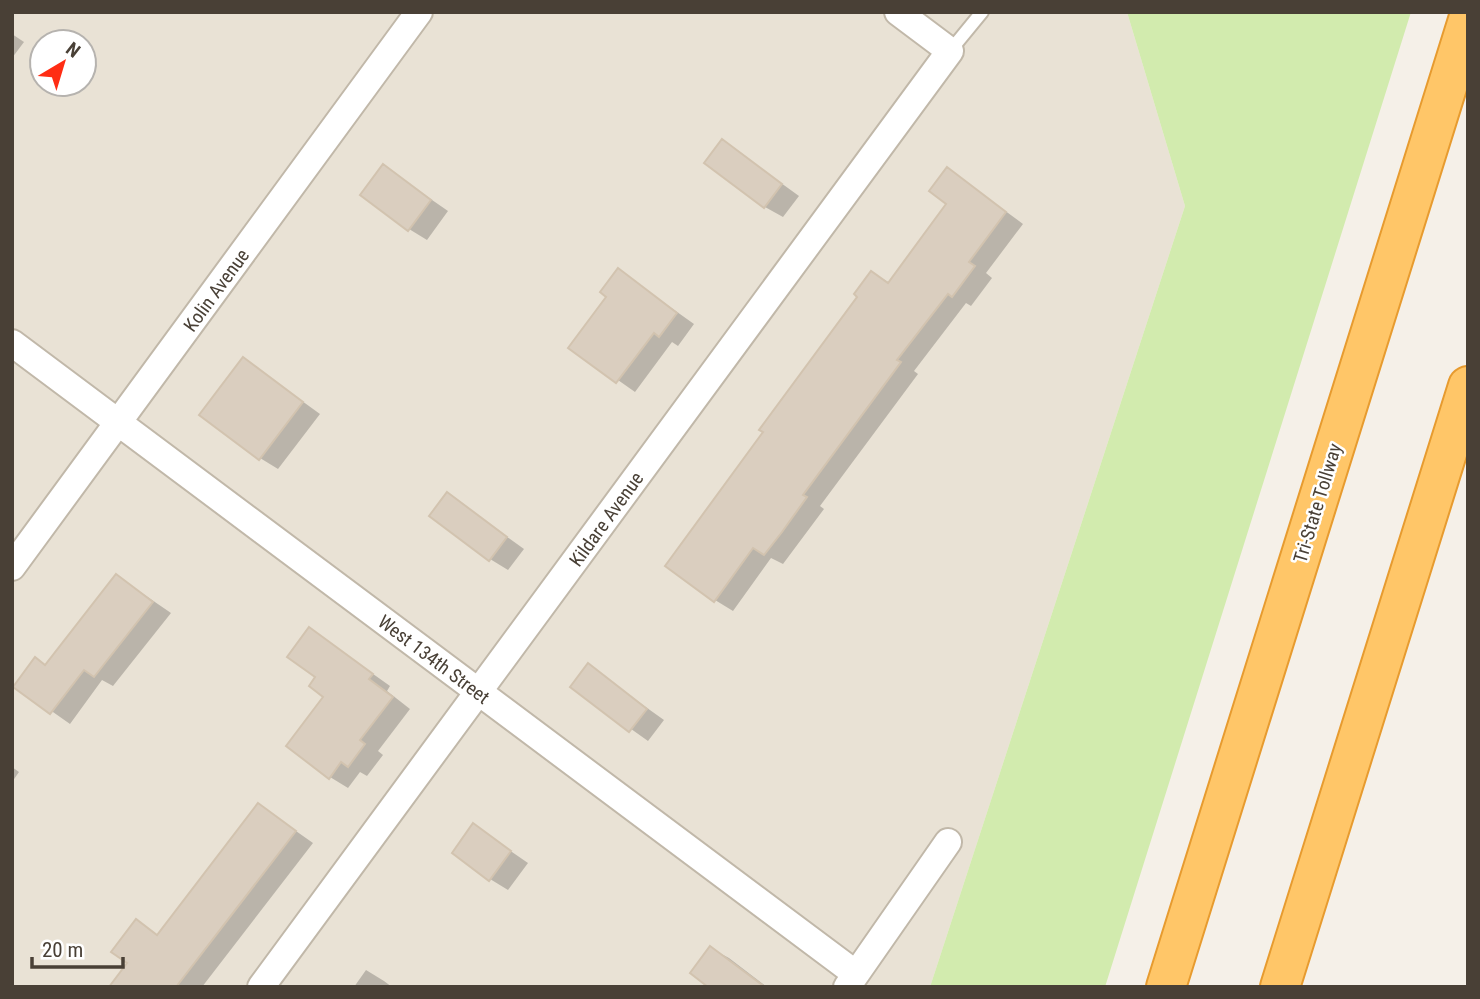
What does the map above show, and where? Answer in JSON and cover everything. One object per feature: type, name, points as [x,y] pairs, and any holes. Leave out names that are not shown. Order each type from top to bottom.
[{"type":"highway","name":"Tri-State Tollway","points":[[1166,987],[1468,20]]},
{"type":"highway","points":[[1280,987],[1468,386]]},
{"type":"street","name":"Kolin Avenue","points":[[12,567],[419,12]]},
{"type":"street","points":[[898,12],[950,51]]},
{"type":"street","name":"Kildare Avenue","points":[[261,987],[950,51]]},
{"type":"street","name":"West 134th Street","points":[[12,343],[478,692],[851,981]]},
{"type":"street","points":[[851,981],[948,842]]},
{"type":"lane","points":[[950,51],[982,12]]},
{"type":"shaded area","points":[[12,12],[1127,12],[1185,206],[930,987],[12,987]]},
{"type":"green space","points":[[1127,12],[1411,12],[1105,987],[930,987],[1185,206]]},
{"type":"building","points":[[722,139],[782,184],[764,208],[704,163]]},
{"type":"building","points":[[383,164],[431,200],[408,231],[360,195]]},
{"type":"building","points":[[947,167],[1006,212],[969,262],[975,266],[952,297],[948,294],[897,360],[901,362],[803,495],[807,497],[782,532],[764,555],[753,548],[714,602],[665,566],[763,432],[759,430],[857,297],[854,294],[871,271],[888,283],[946,204],[929,191]]},
{"type":"building","points":[[618,268],[677,313],[659,337],[654,333],[616,383],[568,348],[606,297],[600,292]]},
{"type":"building","points":[[243,357],[303,402],[259,460],[199,415]]},
{"type":"building","points":[[447,492],[507,537],[489,561],[429,516]]},
{"type":"building","points":[[116,574],[153,602],[94,677],[84,670],[50,714],[13,687],[35,657],[45,665]]},
{"type":"building","points":[[309,627],[373,674],[369,679],[393,697],[360,740],[365,744],[348,767],[341,762],[329,779],[286,746],[323,697],[309,686],[315,677],[287,657]]},
{"type":"building","points":[[588,663],[647,709],[629,732],[570,687]]},
{"type":"building","points":[[258,803],[296,831],[176,987],[109,987],[127,963],[111,952],[136,919],[157,935]]},
{"type":"building","points":[[473,823],[511,851],[489,881],[452,853]]},
{"type":"building","points":[[710,946],[765,987],[708,987],[690,973]]}]
